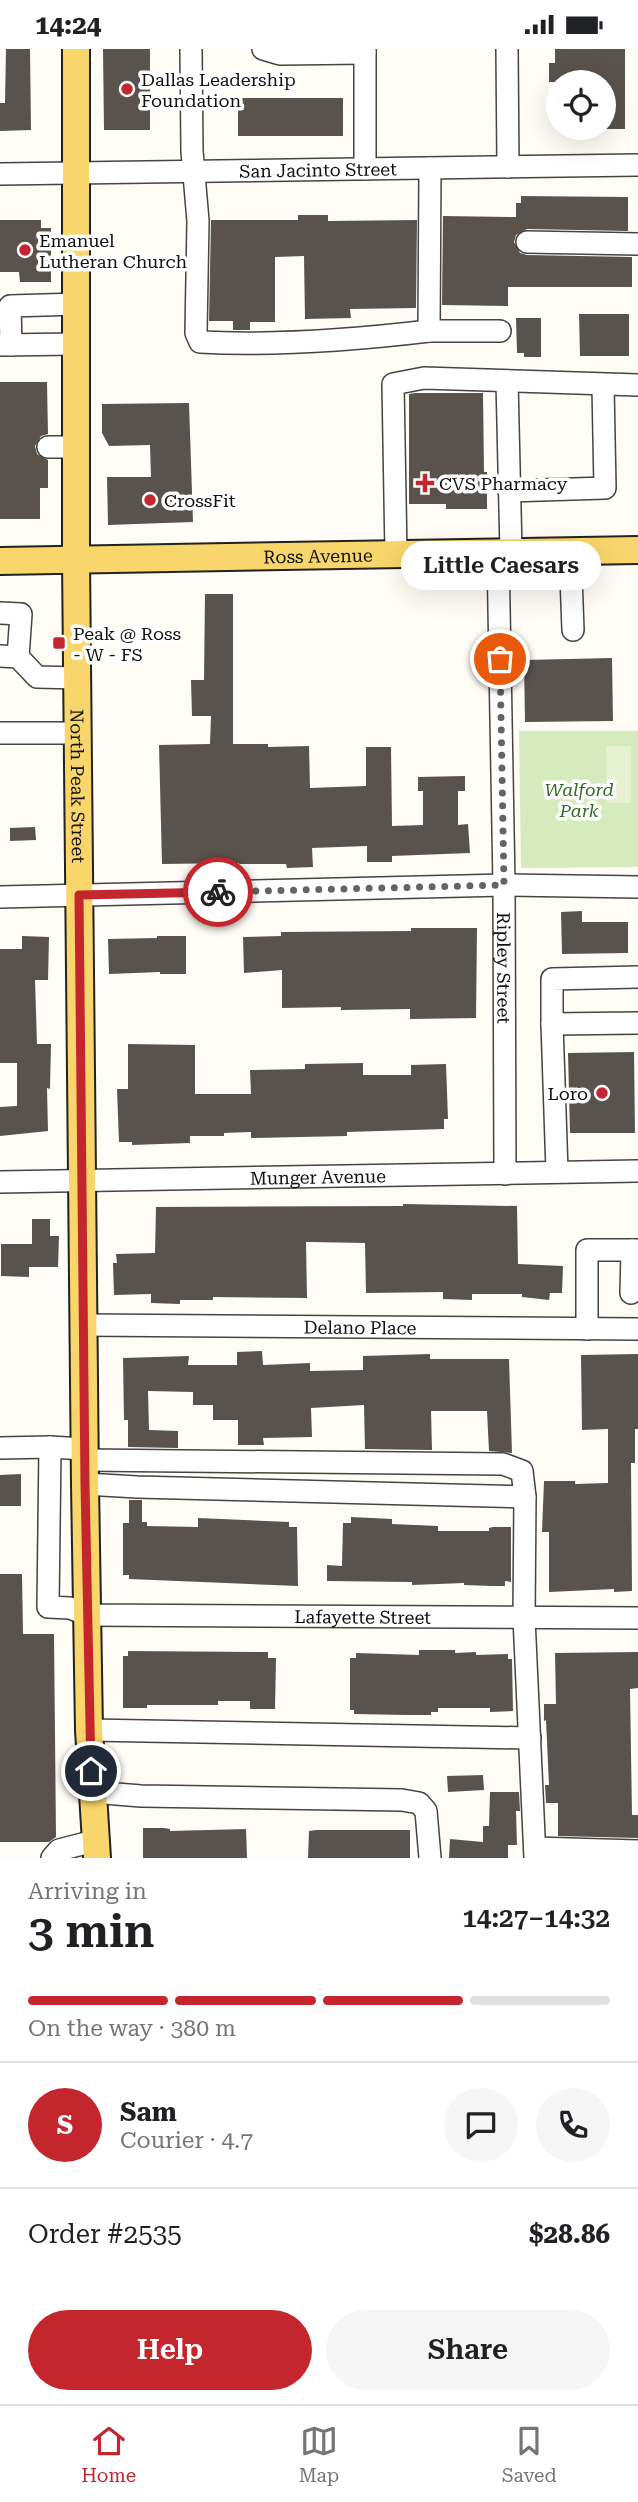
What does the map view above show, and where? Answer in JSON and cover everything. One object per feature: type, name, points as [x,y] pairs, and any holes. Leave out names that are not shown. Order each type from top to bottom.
[{"type":"main road","name":"North Peak Street","points":[[76,49],[76,560],[85,1464],[89,1730],[96,1849]]},
{"type":"main road","name":"Ross Avenue","points":[[0,561],[638,550]]},
{"type":"street","points":[[191,49],[193,172],[198,221],[196,333],[200,342],[253,345],[429,331],[500,331]]},
{"type":"street","points":[[263,49],[280,54],[365,51],[365,169]]},
{"type":"street","points":[[507,49],[508,167]]},
{"type":"street","name":"San Jacinto Street","points":[[0,174],[638,165]]},
{"type":"street","points":[[429,331],[430,168]]},
{"type":"street","points":[[527,242],[638,244]]},
{"type":"street","points":[[76,344],[5,345],[10,306],[78,304]]},
{"type":"street","points":[[396,555],[393,384],[424,378],[603,386],[638,385]]},
{"type":"street","name":"Ripley Street","points":[[505,1174],[504,552],[509,491],[506,381]]},
{"type":"street","points":[[509,491],[605,488],[603,386]]},
{"type":"street","points":[[48,447],[76,447]]},
{"type":"street","points":[[570,550],[573,630]]},
{"type":"street","points":[[0,613],[21,614],[9,657],[37,677],[78,678]]},
{"type":"street","points":[[0,733],[79,733]]},
{"type":"street","points":[[0,897],[504,885],[638,887]]},
{"type":"street","points":[[557,1171],[552,979],[638,977]]},
{"type":"street","points":[[552,1024],[638,1023]]},
{"type":"street","name":"Munger Avenue","points":[[0,1182],[638,1171]]},
{"type":"street","points":[[587,1329],[587,1250],[635,1250],[631,1293]]},
{"type":"street","name":"Delano Place","points":[[84,1325],[638,1329]]},
{"type":"street","points":[[0,1448],[50,1447],[137,1487],[525,1497]]},
{"type":"street","name":"Lafayette Street","points":[[50,1447],[48,1607],[70,1608],[88,1615],[638,1618]]},
{"type":"street","points":[[85,1464],[503,1464],[522,1471],[525,1497],[524,1618],[535,1853],[638,1851]]},
{"type":"street","points":[[89,1730],[530,1738]]},
{"type":"street","points":[[92,1792],[141,1796],[402,1800],[419,1803],[426,1811],[430,1858]]},
{"type":"street","points":[[52,1858],[58,1850],[96,1849]]},
{"type":"green space","name":"Walford Park","points":[[519,731],[638,731],[638,867],[521,868]]},
{"type":"green space","points":[[606,746],[631,746],[631,803],[607,803]]},
{"type":"building","points":[[6,49],[30,49],[31,130],[0,131],[0,103],[5,103]]},
{"type":"building","name":"Dallas Leadership Foundation","points":[[103,49],[150,49],[150,130],[104,130]]},
{"type":"building","points":[[555,49],[625,49],[625,129],[616,129],[616,70],[549,70],[549,63],[555,63]]},
{"type":"building","points":[[238,98],[343,98],[343,136],[238,136]]},
{"type":"building","points":[[521,196],[628,197],[628,231],[527,229],[516,235],[514,242],[520,253],[527,255],[632,257],[632,287],[508,287],[508,306],[442,305],[443,216],[516,217],[516,203],[521,203]]},
{"type":"building","points":[[298,215],[328,215],[328,221],[417,220],[416,308],[350,309],[351,318],[305,319],[304,256],[275,257],[275,322],[250,322],[250,330],[233,330],[233,321],[209,321],[211,220],[298,220]]},
{"type":"building","name":"Emanuel Lutheran Church","points":[[0,220],[41,220],[41,228],[51,228],[51,282],[20,282],[19,272],[0,272]]},
{"type":"building","points":[[579,314],[629,314],[629,356],[580,356]]},
{"type":"building","points":[[516,318],[541,318],[541,357],[524,357],[524,353],[517,353]]},
{"type":"building","points":[[0,382],[47,382],[48,434],[41,436],[35,446],[37,454],[48,460],[48,488],[40,488],[40,519],[0,519]]},
{"type":"building","name":"CVS Pharmacy","points":[[483,393],[487,509],[446,509],[446,504],[409,504],[409,394]]},
{"type":"building","points":[[189,403],[193,522],[108,525],[107,477],[151,477],[150,445],[109,446],[102,433],[102,404]]},
{"type":"building","points":[[205,594],[233,594],[233,744],[309,746],[310,788],[366,786],[366,747],[391,747],[392,826],[423,825],[423,791],[418,791],[418,777],[465,776],[465,791],[458,791],[458,825],[468,824],[470,853],[392,856],[392,862],[367,862],[367,846],[312,848],[313,867],[287,868],[286,864],[239,863],[162,864],[159,745],[210,744],[211,716],[192,716],[191,680],[204,680]]},
{"type":"building","points":[[612,658],[613,721],[525,722],[524,660]]},
{"type":"building","points":[[35,827],[36,840],[10,841],[10,828]]},
{"type":"building","points":[[582,911],[582,922],[628,922],[628,953],[562,954],[561,912]]},
{"type":"building","points":[[411,928],[477,928],[476,1018],[410,1019],[410,1009],[282,1008],[282,970],[244,973],[243,937],[281,936],[281,932],[411,931]]},
{"type":"building","points":[[22,936],[49,937],[48,980],[35,980],[37,1044],[51,1044],[50,1089],[47,1088],[48,1131],[0,1136],[0,1107],[17,1106],[17,1063],[0,1063],[0,949],[22,949]]},
{"type":"building","points":[[186,936],[186,974],[109,974],[108,939]]},
{"type":"building","points":[[128,1044],[195,1045],[195,1094],[251,1094],[250,1070],[305,1069],[305,1064],[363,1063],[363,1075],[411,1075],[411,1065],[446,1064],[448,1119],[444,1119],[444,1129],[347,1132],[347,1136],[251,1138],[251,1132],[224,1133],[224,1136],[190,1136],[190,1143],[132,1145],[132,1142],[119,1142],[117,1089],[128,1089]]},
{"type":"building","name":"Loro","points":[[634,1052],[635,1133],[570,1133],[568,1053]]},
{"type":"building","points":[[403,1204],[517,1206],[518,1264],[563,1266],[562,1293],[550,1293],[549,1300],[522,1297],[522,1294],[472,1294],[472,1300],[443,1299],[443,1292],[366,1293],[365,1243],[306,1242],[307,1298],[213,1297],[213,1300],[180,1300],[180,1304],[151,1303],[151,1294],[114,1295],[113,1263],[117,1263],[116,1254],[155,1253],[156,1207]]},
{"type":"building","points":[[32,1219],[50,1219],[50,1236],[59,1236],[58,1267],[29,1267],[29,1277],[1,1276],[1,1244],[32,1244]]},
{"type":"building","points":[[262,1351],[263,1365],[310,1363],[310,1371],[363,1370],[363,1356],[430,1354],[430,1359],[509,1359],[512,1453],[489,1451],[487,1411],[431,1411],[432,1450],[365,1449],[364,1405],[311,1408],[312,1437],[263,1438],[264,1445],[238,1445],[238,1420],[213,1420],[213,1405],[193,1405],[193,1392],[148,1391],[149,1430],[178,1431],[178,1448],[128,1447],[128,1420],[124,1420],[123,1358],[189,1356],[188,1365],[237,1365],[237,1352]]},
{"type":"building","points":[[638,1354],[638,1429],[635,1429],[635,1463],[631,1463],[632,1591],[614,1592],[614,1589],[549,1592],[549,1532],[542,1532],[544,1481],[608,1483],[608,1429],[582,1430],[581,1355]]},
{"type":"building","points":[[21,1474],[21,1506],[0,1506],[0,1475]]},
{"type":"building","points":[[129,1500],[142,1500],[142,1522],[147,1522],[147,1526],[198,1527],[198,1518],[289,1522],[289,1527],[297,1527],[298,1586],[129,1579],[129,1575],[123,1575],[123,1523],[129,1523]]},
{"type":"building","points":[[351,1517],[392,1519],[392,1524],[438,1526],[438,1531],[489,1531],[489,1528],[493,1527],[511,1527],[511,1582],[505,1581],[505,1586],[491,1586],[464,1583],[412,1585],[412,1582],[327,1581],[327,1565],[342,1566],[343,1523],[351,1523]]},
{"type":"building","points":[[0,1574],[22,1574],[23,1634],[54,1634],[56,1837],[49,1842],[0,1842]]},
{"type":"building","points":[[419,1650],[455,1650],[455,1653],[476,1652],[476,1655],[508,1654],[508,1659],[512,1659],[513,1711],[438,1708],[438,1712],[431,1712],[431,1715],[407,1715],[354,1714],[354,1710],[350,1710],[350,1658],[356,1658],[356,1653],[419,1655]]},
{"type":"building","points":[[128,1651],[268,1652],[268,1658],[276,1658],[275,1709],[250,1709],[250,1701],[218,1701],[218,1705],[147,1705],[147,1708],[123,1708],[123,1656],[128,1656]]},
{"type":"building","points":[[638,1652],[638,1688],[630,1689],[632,1815],[638,1815],[638,1838],[558,1836],[558,1803],[546,1803],[545,1785],[549,1785],[544,1704],[556,1704],[555,1653]]},
{"type":"building","points":[[483,1775],[484,1790],[448,1792],[447,1776]]},
{"type":"building","points":[[490,1792],[519,1792],[520,1811],[516,1811],[517,1845],[508,1845],[508,1858],[449,1858],[450,1839],[483,1842],[483,1826],[489,1826]]},
{"type":"building","points":[[143,1828],[164,1828],[170,1831],[246,1829],[247,1858],[143,1858]]},
{"type":"building","points":[[410,1830],[410,1858],[308,1858],[309,1831]]},
{"type":"way so far","points":[[218,892],[504,885],[500,659]]},
{"type":"place","name":"Dallas Leadership Foundation","points":[[127,89]]},
{"type":"place","name":"Emanuel Lutheran Church","points":[[25,250]]},
{"type":"place","name":"CVS Pharmacy","points":[[425,483]]},
{"type":"place","name":"CrossFit","points":[[150,500]]},
{"type":"place","name":"Peak @ Ross - W - FS","points":[[59,643]]},
{"type":"place","name":"Little Caesars","points":[[500,659]]},
{"type":"place","name":"Loro","points":[[602,1093]]},
{"type":"route","points":[[91,1771],[79,895],[218,892]]}]
